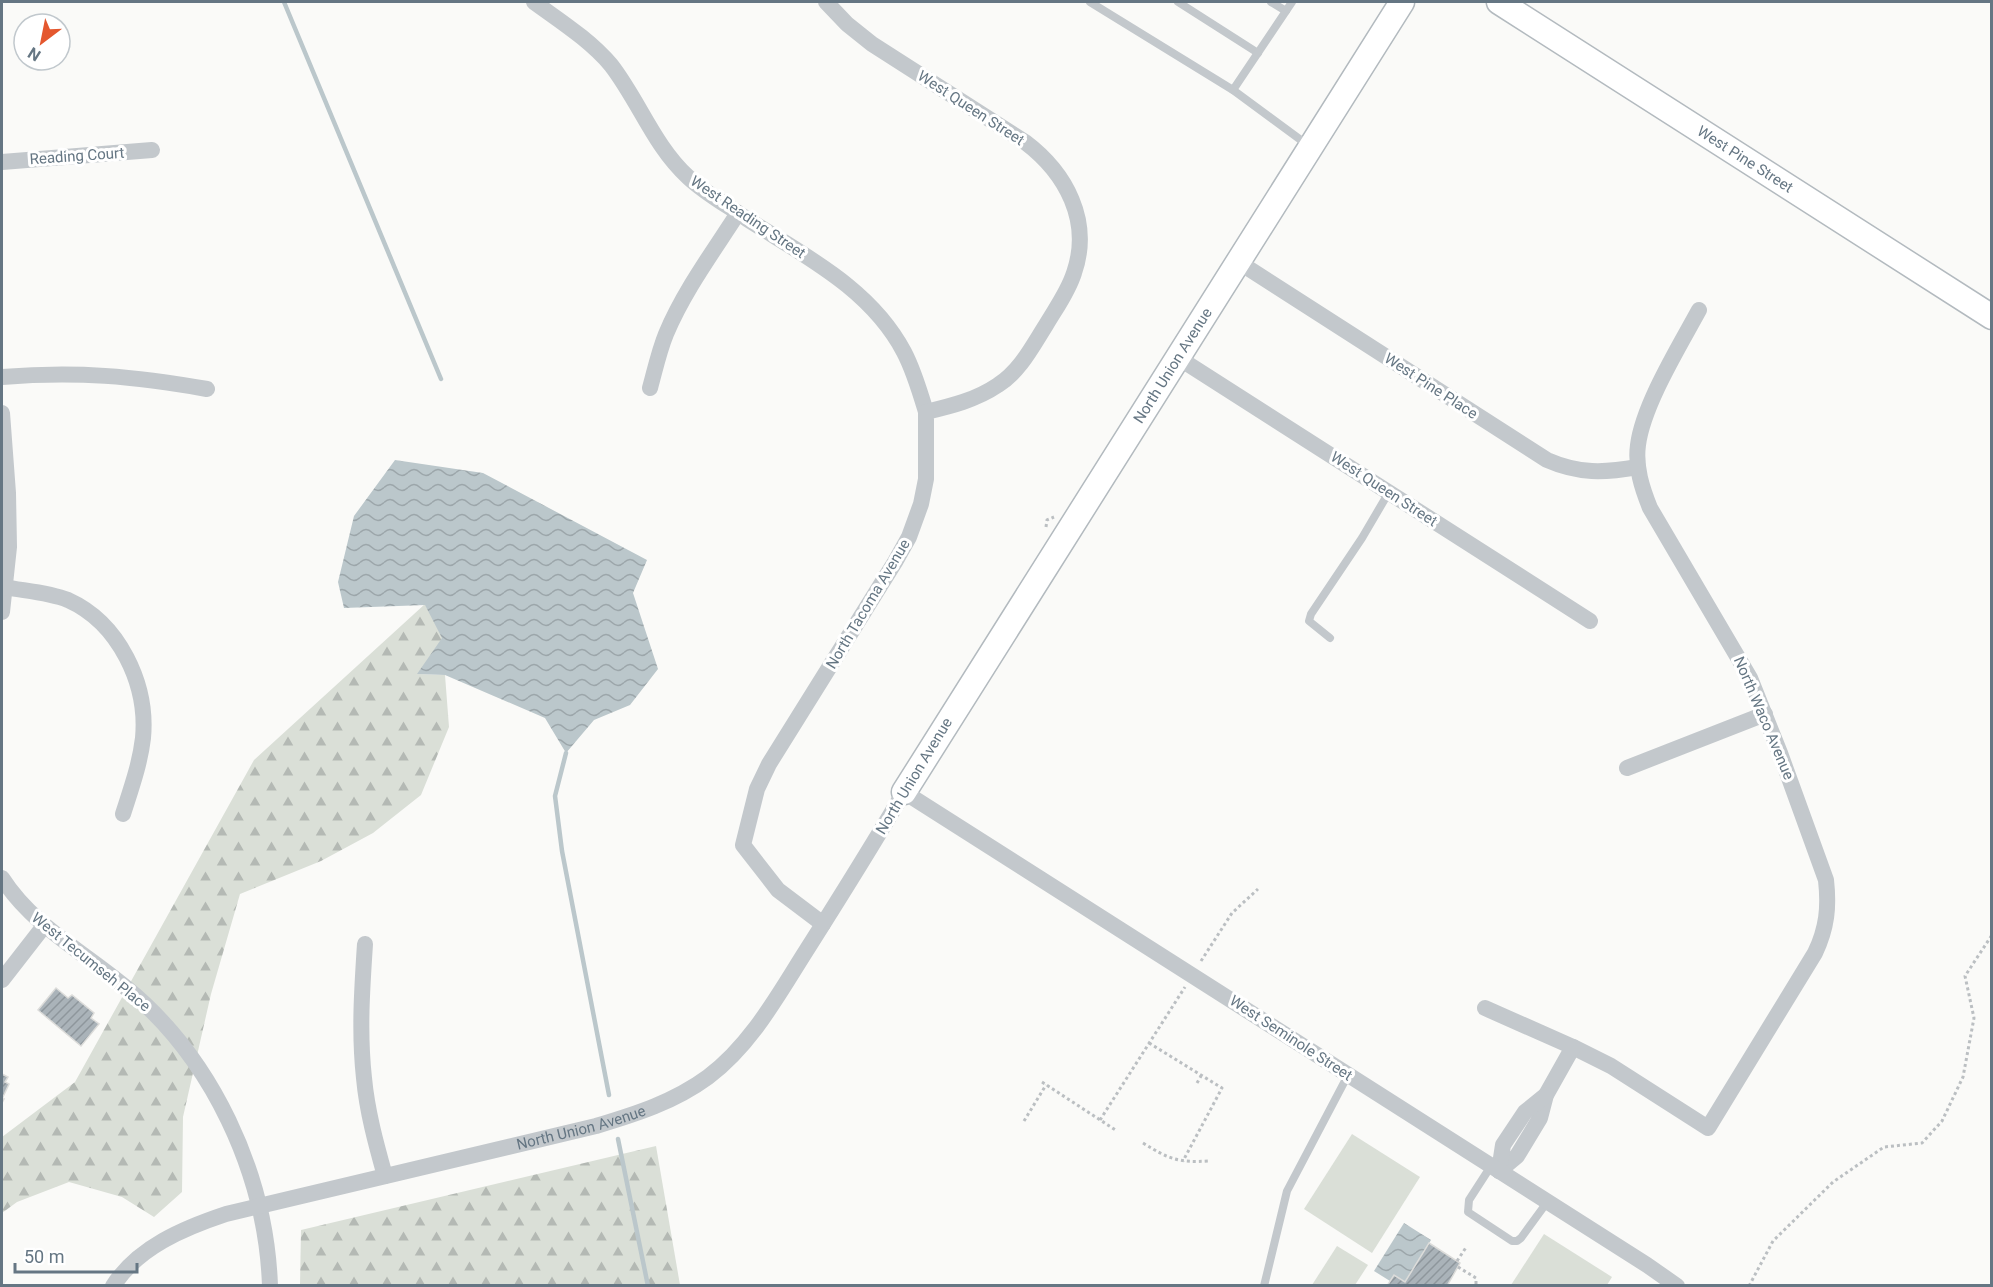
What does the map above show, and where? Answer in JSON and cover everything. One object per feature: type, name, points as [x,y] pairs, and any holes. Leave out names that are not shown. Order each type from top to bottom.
[{"type":"street","name":"West Reading Street","points":[[534,2],[603,56],[618,75],[648,127],[677,167],[700,188],[841,279],[873,308],[904,353],[913,371],[926,412]]},
{"type":"street","name":"West Queen Street","points":[[826,2],[856,32],[872,44],[1025,142],[1048,161],[1062,180],[1074,205],[1079,240],[1077,264],[1067,290],[1019,367],[999,385],[984,394],[926,412]]},
{"type":"street","name":"North Union Avenue","points":[[113,1286],[128,1267],[144,1253],[175,1233],[226,1214],[596,1126],[647,1110],[710,1076],[742,1045],[769,1008],[823,924],[1237,261],[1402,2]]},
{"type":"street","name":"West Pine Street","points":[[1499,2],[1992,317]]},
{"type":"street","name":"Reading Court","points":[[2,162],[152,150]]},
{"type":"street","points":[[650,388],[672,321],[694,281],[738,213]]},
{"type":"street","name":"West Pine Place","points":[[1237,261],[1547,460],[1572,469],[1594,472],[1638,467]]},
{"type":"street","name":"North Waco Avenue","points":[[1573,1047],[1611,1066],[1708,1128],[1815,953],[1826,927],[1828,899],[1826,880],[1765,714],[1738,654],[1650,508],[1641,483],[1638,447],[1645,418],[1699,310]]},
{"type":"street","name":"West Queen Street","points":[[1177,357],[1590,621]]},
{"type":"street","points":[[2,377],[94,374],[127,376],[207,389]]},
{"type":"street","name":"North Tacoma Avenue","points":[[823,924],[778,890],[743,845],[754,796],[769,764],[909,537],[921,504],[926,479],[926,412]]},
{"type":"street","points":[[2,413],[9,547],[2,612]]},
{"type":"street","points":[[4,587],[55,596],[80,607],[107,629],[131,666],[142,703],[143,736],[123,814]]},
{"type":"street","points":[[1627,768],[1765,714]]},
{"type":"street","name":"West Seminole Street","points":[[904,792],[1548,1201],[1677,1286]]},
{"type":"street","name":"West Tecumseh Place","points":[[2,878],[18,901],[44,926],[127,988],[171,1033],[208,1084],[252,1176],[259,1206]]},
{"type":"street","points":[[2,980],[44,926]]},
{"type":"street","points":[[364,944],[362,1001],[364,1078],[378,1152],[386,1176]]},
{"type":"street","points":[[1485,1008],[1573,1047],[1546,1095],[1525,1112],[1503,1145],[1495,1168]]},
{"type":"street","points":[[259,1206],[270,1286]]},
{"type":"lane","points":[[1090,2],[1233,90],[1310,146]]},
{"type":"lane","points":[[1178,2],[1258,52]]},
{"type":"lane","points":[[1271,2],[1286,11]]},
{"type":"lane","points":[[1233,90],[1292,2]]},
{"type":"lane","points":[[1330,638],[1309,621],[1311,614],[1362,538],[1389,492]]},
{"type":"lane","points":[[1264,1286],[1287,1191],[1348,1075]]},
{"type":"lane","points":[[1495,1168],[1469,1200],[1468,1212],[1512,1241],[1521,1238],[1548,1201]]},
{"type":"path","points":[[1046,530],[1047,520],[1055,516]]},
{"type":"path","points":[[1100,1120],[1232,913],[1258,889]]},
{"type":"path","points":[[1749,1286],[1773,1241],[1833,1182],[1884,1147],[1922,1143],[1942,1121],[1963,1077],[1974,1018],[1965,976],[1992,935]]},
{"type":"path","points":[[1149,1043],[1222,1088],[1183,1161]]},
{"type":"path","points":[[1197,1083],[1201,1076]]},
{"type":"path","points":[[1042,1082],[1117,1131]]},
{"type":"path","points":[[1024,1121],[1046,1085]]},
{"type":"path","points":[[1143,1143],[1169,1158],[1183,1161],[1209,1161]]},
{"type":"path","points":[[1457,1262],[1467,1246]]},
{"type":"path","points":[[1458,1267],[1476,1278],[1476,1286]]},
{"type":"green space","points":[[425,604],[443,638],[418,674],[445,675],[449,727],[421,795],[373,833],[321,861],[240,894],[211,994],[183,1117],[182,1192],[154,1217],[122,1197],[69,1182],[17,1202],[2,1213],[2,1137],[75,1082],[254,760]]},
{"type":"green space","points":[[1352,1134],[1420,1177],[1372,1253],[1304,1209]]},
{"type":"green space","points":[[656,1146],[680,1285],[300,1285],[301,1230]]},
{"type":"green space","points":[[1544,1234],[1612,1277],[1607,1285],[1511,1285]]},
{"type":"green space","points":[[1337,1246],[1368,1265],[1355,1285],[1312,1285]]},
{"type":"water","points":[[395,460],[483,473],[647,560],[633,593],[658,669],[630,705],[594,720],[566,753],[545,718],[445,675],[417,674],[442,638],[425,605],[344,608],[338,582],[354,516]]},
{"type":"water","points":[[1404,1223],[1431,1240],[1405,1282],[1394,1275],[1390,1281],[1374,1271]]},
{"type":"building","points":[[56,988],[68,998],[72,995],[94,1013],[91,1018],[99,1024],[81,1046],[38,1010]]},
{"type":"building","points":[[2,1074],[8,1077],[5,1082],[9,1084],[2,1099]]},
{"type":"building","points":[[1429,1243],[1460,1263],[1447,1286],[1387,1286],[1394,1275],[1405,1282]]},
{"type":"waterway","points":[[284,2],[441,379]]},
{"type":"waterway","points":[[566,753],[555,796],[562,851],[609,1095]]},
{"type":"waterway","points":[[618,1139],[648,1286]]}]
